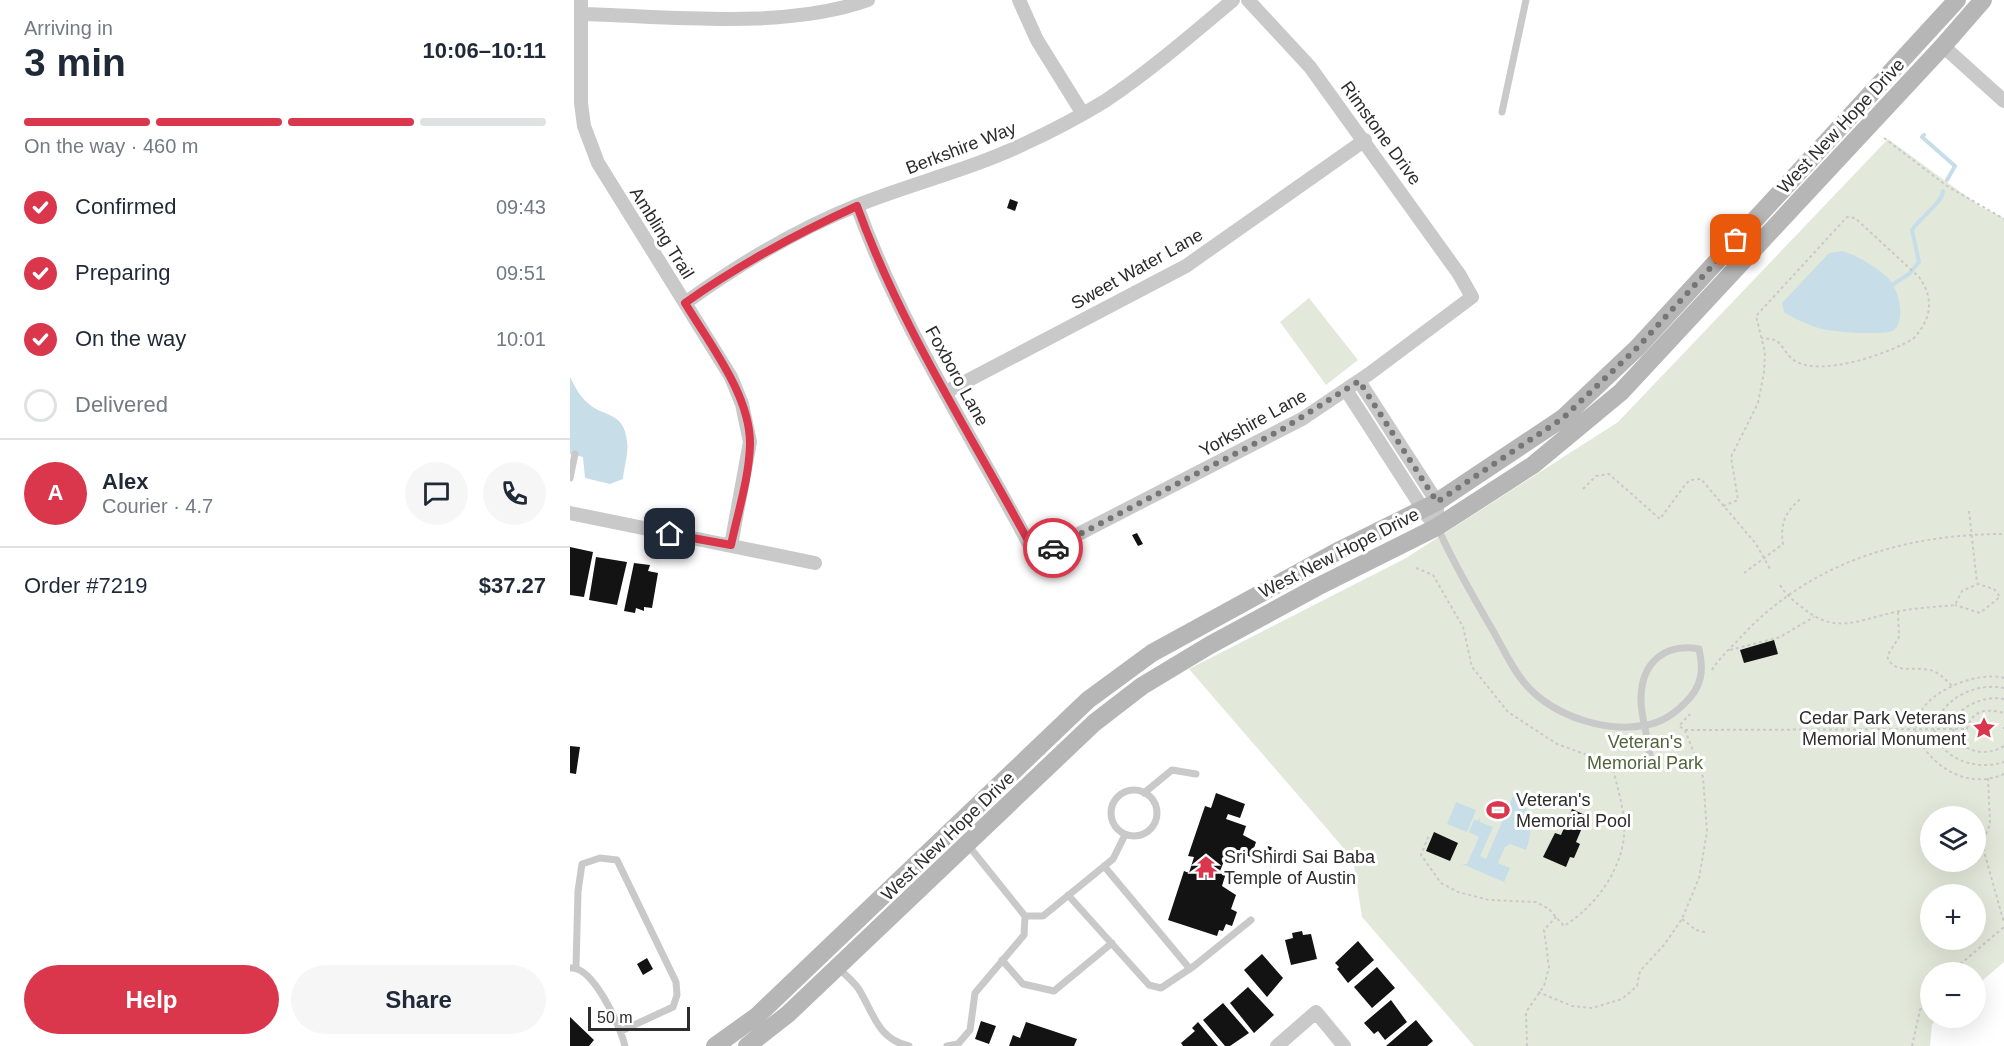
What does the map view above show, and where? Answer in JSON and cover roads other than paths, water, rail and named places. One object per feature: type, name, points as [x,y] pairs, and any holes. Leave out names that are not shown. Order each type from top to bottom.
[{"type":"main road","name":"West New Hope Drive","points":[[715,1046],[757,1016],[1088,700],[1152,653],[1340,550],[1429,506],[1563,418],[1614,371],[1957,0]]},
{"type":"main road","name":"West New Hope Drive","points":[[747,1046],[788,1014],[1094,723],[1142,687],[1210,645],[1317,587],[1437,527],[1533,465],[1621,392],[1943,46],[1983,0]]},
{"type":"street","points":[[581,7],[790,17],[840,10],[868,0]]},
{"type":"street","points":[[1019,0],[1037,40],[1083,114]]},
{"type":"street","name":"Berkshire Way","points":[[685,303],[725,275],[791,236],[857,206],[1021,145],[1083,114],[1178,46],[1233,0]]},
{"type":"street","name":"Rimstone Drive","points":[[1248,0],[1310,67],[1365,140],[1459,274],[1472,297]]},
{"type":"street","name":"Ambling Trail","points":[[581,7],[581,103],[584,126],[598,164],[730,377],[742,404],[750,442],[731,545]]},
{"type":"street","points":[[1943,46],[2004,101]]},
{"type":"street","name":"Sweet Water Lane","points":[[946,392],[1186,266],[1365,140]]},
{"type":"street","name":"Foxboro Lane","points":[[857,206],[880,267],[910,329],[1038,559]]},
{"type":"street","name":"Yorkshire Lane","points":[[1038,559],[1063,542],[1281,430],[1359,381],[1472,297]]},
{"type":"street","points":[[1359,381],[1429,506],[1437,527]]},
{"type":"street","points":[[1346,390],[1429,506]]},
{"type":"street","points":[[570,513],[815,563]]},
{"type":"street","points":[[1277,1046],[1316,1012],[1344,1046]]},
{"type":"lane","points":[[1502,112],[1526,0]]},
{"type":"lane","points":[[570,478],[575,454]]},
{"type":"lane","points":[[1437,527],[1447,550],[1528,688],[1555,708],[1580,719],[1602,725],[1646,726],[1671,717],[1693,696],[1702,679],[1699,649],[1682,646],[1664,652],[1650,666],[1643,681],[1640,699],[1646,726],[1650,757]]},
{"type":"lane","points":[[1144,793],[1172,770],[1196,774]]},
{"type":"lane","points":[[1129,791],[1144,793],[1155,803],[1157,811],[1154,826],[1141,836],[1125,835],[1119,831],[1111,819],[1113,804],[1117,798],[1129,791]]},
{"type":"lane","points":[[1025,916],[1043,915],[1113,859],[1125,835]]},
{"type":"lane","points":[[948,1046],[958,1044],[970,1030],[975,993],[1024,935],[1025,916],[967,844]]},
{"type":"lane","points":[[621,1031],[673,1007],[677,995],[676,981],[617,860],[600,858],[582,864],[573,967],[589,974],[621,1031],[625,1046]]},
{"type":"lane","points":[[1104,866],[1190,969]]},
{"type":"lane","points":[[1068,895],[1149,985],[1161,988],[1190,969],[1251,920]]},
{"type":"lane","points":[[1002,960],[1023,984],[1054,991],[1112,943]]},
{"type":"lane","points":[[838,967],[858,988],[879,1029],[890,1043],[909,1046]]},
{"type":"water","points":[[1842,251],[1854,255],[1881,272],[1894,287],[1899,302],[1900,318],[1894,330],[1871,333],[1828,330],[1807,324],[1784,312],[1782,303],[1829,253]]},
{"type":"water","points":[[570,377],[586,401],[622,424],[627,446],[623,479],[610,484],[585,478],[583,457],[570,454]]},
{"type":"water","points":[[1513,796],[1525,806],[1530,820],[1530,835],[1526,850],[1510,844],[1505,847],[1498,863],[1510,868],[1504,882],[1462,864],[1467,864],[1479,837],[1469,832],[1474,819],[1478,821],[1480,817],[1480,822],[1493,827],[1480,856],[1486,859]]},
{"type":"water","points":[[1456,802],[1476,810],[1467,832],[1447,824]]},
{"type":"waterway","points":[[1924,135],[1922,137],[1955,166],[1947,180]]},
{"type":"waterway","points":[[1892,285],[1909,274],[1919,262],[1912,230],[1939,200],[1943,191]]},
{"type":"place","name":"Cedar Park Veterans Memorial Monument","points":[[1984,728]]},
{"type":"place","name":"Veteran's Memorial Pool","points":[[1498,810]]},
{"type":"place","name":"Sri Shirdi Sai Baba Temple of Austin","points":[[1206,867]]},
{"type":"park label","name":"Veteran's Memorial Park","points":[[1645,752]]}]
